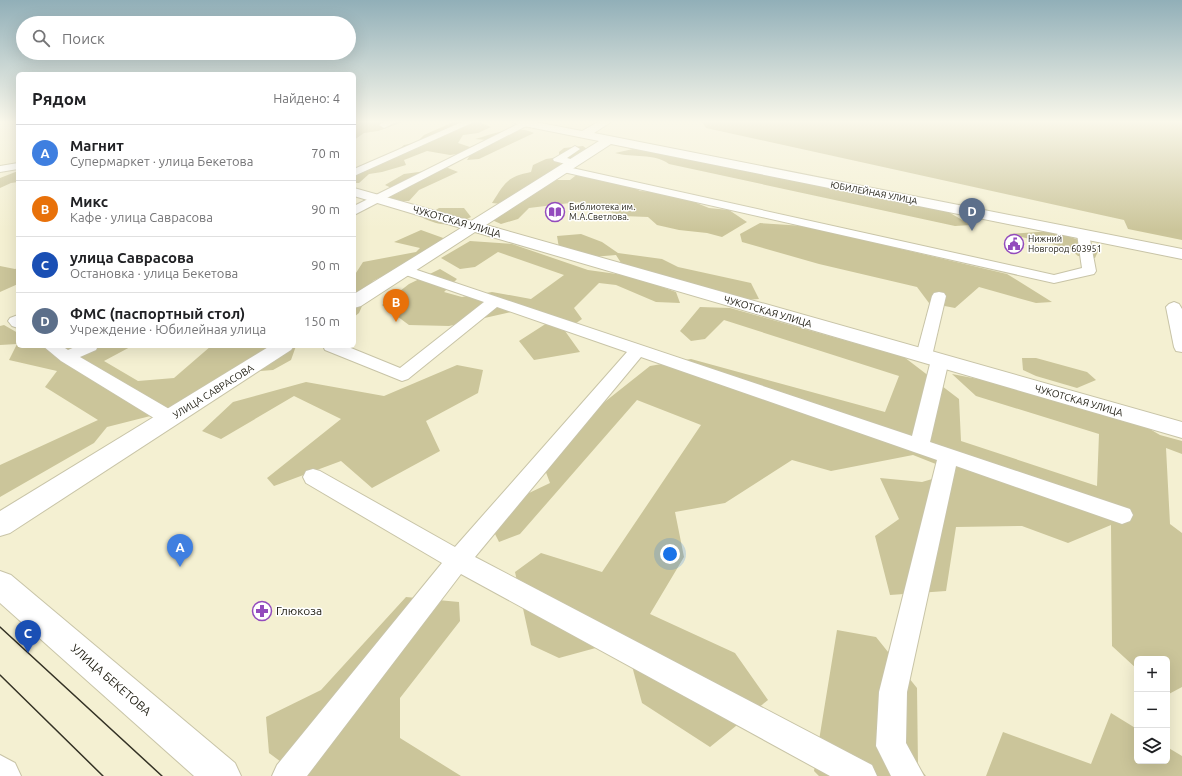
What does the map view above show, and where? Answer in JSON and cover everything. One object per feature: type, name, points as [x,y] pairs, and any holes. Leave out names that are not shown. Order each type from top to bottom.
[{"type":"street","points":[[356,301],[580,158]]},
{"type":"street","name":"ЮБИЛЕЙНАЯ УЛИЦА","points":[[701,158],[1182,254]]},
{"type":"street","name":"ЧУКОТСКАЯ УЛИЦА","points":[[356,193],[1182,430]]},
{"type":"street","name":"УЛИЦА САВРАСОВА","points":[[0,525],[281,348]]},
{"type":"street","name":"УЛИЦА БЕКЕТОВА","points":[[0,584],[222,776]]},
{"type":"lane","points":[[356,172],[387,158]]},
{"type":"lane","points":[[356,210],[456,158]]},
{"type":"lane","points":[[559,158],[558,159],[568,166],[1054,279],[1089,272],[1083,234]]},
{"type":"lane","points":[[0,169],[16,166]]},
{"type":"lane","points":[[405,270],[1122,515]]},
{"type":"lane","points":[[919,446],[932,358],[939,296]]},
{"type":"lane","points":[[336,348],[402,375],[495,301]]},
{"type":"lane","points":[[1174,307],[1182,346]]},
{"type":"lane","points":[[54,348],[169,418]]},
{"type":"lane","points":[[68,357],[86,348]]},
{"type":"lane","points":[[288,776],[458,560],[639,349]]},
{"type":"lane","points":[[908,776],[891,746],[893,692],[948,456]]},
{"type":"lane","points":[[313,478],[458,560],[861,776]]},
{"type":"shaded area","points":[[389,158],[409,158],[404,160],[406,165],[369,174],[359,183],[356,183],[356,172],[386,161]]},
{"type":"shaded area","points":[[468,158],[481,158],[479,159],[467,160]]},
{"type":"shaded area","points":[[573,158],[560,162],[562,173],[551,180],[570,180],[580,172],[615,178],[640,191],[672,193],[709,208],[729,210],[747,222],[722,237],[707,233],[679,230],[657,225],[648,217],[623,216],[578,202],[529,208],[518,219],[501,224],[492,220],[501,204],[492,203],[503,186],[516,176],[531,172],[533,165],[546,159]]},
{"type":"shaded area","points":[[657,158],[687,158],[761,171],[945,210],[971,225],[955,226],[669,164]]},
{"type":"shaded area","points":[[843,158],[1182,158],[1182,240],[1128,229],[1124,220]]},
{"type":"shaded area","points":[[448,168],[458,172],[419,190],[409,201],[395,201],[388,197],[400,192],[385,185],[404,174]]},
{"type":"shaded area","points":[[16,172],[16,182],[0,188],[0,178]]},
{"type":"shaded area","points":[[439,208],[464,208],[471,217],[453,224],[436,223],[423,218]]},
{"type":"shaded area","points":[[760,223],[804,226],[1007,274],[1052,302],[1036,303],[979,287],[955,308],[929,303],[917,287],[819,264],[742,242],[740,234]]},
{"type":"shaded area","points":[[421,230],[446,239],[413,261],[373,281],[359,313],[356,315],[356,273],[363,262],[416,252],[420,248],[394,242]]},
{"type":"shaded area","points":[[1052,231],[1100,247],[1095,258],[1078,256],[1069,248],[1009,234]]},
{"type":"shaded area","points":[[581,234],[602,242],[618,253],[662,259],[678,267],[751,283],[759,299],[730,301],[623,266],[616,255],[592,257],[559,248],[557,236]]},
{"type":"shaded area","points":[[470,241],[512,244],[588,270],[631,276],[676,292],[680,303],[656,302],[616,285],[599,283],[574,308],[582,319],[565,331],[580,352],[534,360],[519,341],[547,323],[511,312],[449,326],[409,325],[382,305],[409,284],[440,269],[457,279],[444,292],[462,297],[492,292],[531,299],[564,275],[498,252],[475,267],[460,269],[441,258]]},
{"type":"shaded area","points":[[0,266],[16,269],[16,285],[0,292]]},
{"type":"shaded area","points":[[700,307],[730,308],[904,357],[959,399],[961,441],[1097,486],[1099,434],[976,396],[952,374],[1107,404],[1160,435],[1182,441],[1182,454],[1166,448],[1170,524],[1182,533],[1182,687],[1170,693],[1170,656],[1134,656],[1134,666],[1112,646],[1111,525],[1068,543],[1022,526],[956,527],[946,591],[890,595],[875,536],[899,519],[880,478],[922,482],[956,472],[913,455],[831,471],[792,460],[725,503],[675,512],[684,557],[650,614],[735,653],[768,700],[710,747],[642,703],[625,640],[559,658],[531,645],[515,572],[541,553],[602,572],[701,425],[637,400],[520,534],[499,542],[485,514],[550,483],[539,454],[650,366],[691,359],[885,412],[899,376],[724,320],[705,339],[691,341],[680,331]]},
{"type":"shaded area","points":[[4,325],[16,332],[16,344],[0,345],[0,326]]},
{"type":"shaded area","points":[[16,346],[16,348],[128,348],[104,361],[138,381],[174,378],[209,348],[295,348],[291,360],[273,370],[232,373],[178,409],[107,427],[94,443],[0,497],[0,465],[98,420],[45,387],[57,371],[9,360]]},
{"type":"shaded area","points":[[1022,358],[1036,358],[1087,372],[1096,380],[1077,388],[1036,376],[1023,370]]},
{"type":"shaded area","points":[[457,365],[483,370],[478,393],[426,421],[440,451],[372,488],[341,461],[274,486],[267,478],[341,419],[294,396],[221,439],[202,431],[233,402],[306,382],[384,396]]},
{"type":"shaded area","points":[[406,597],[459,602],[460,621],[400,698],[400,738],[461,776],[300,776],[269,753],[266,717],[321,690]]},
{"type":"shaded area","points":[[837,630],[876,637],[917,688],[918,766],[926,776],[819,776],[814,771]]},
{"type":"shaded area","points":[[1111,713],[1134,727],[1134,764],[1170,764],[1170,749],[1182,756],[1182,776],[986,776],[1003,732],[1091,764]]},
{"type":"tram line","points":[[0,627],[162,776]]},
{"type":"tram line","points":[[0,675],[103,776]]},
{"type":"place","name":"Библиотека им. М.А.Светлова.","points":[[555,212]]},
{"type":"place","name":"ФМС (паспортный стол)","points":[[972,231]]},
{"type":"place","name":"Нижний Новгород 603951","points":[[1014,244]]},
{"type":"place","name":"Микс","points":[[396,322]]},
{"type":"place","name":"Магнит","points":[[180,567]]},
{"type":"place","name":"Глюкоза","points":[[262,611]]},
{"type":"place","name":"улица Саврасова","points":[[28,653]]}]
